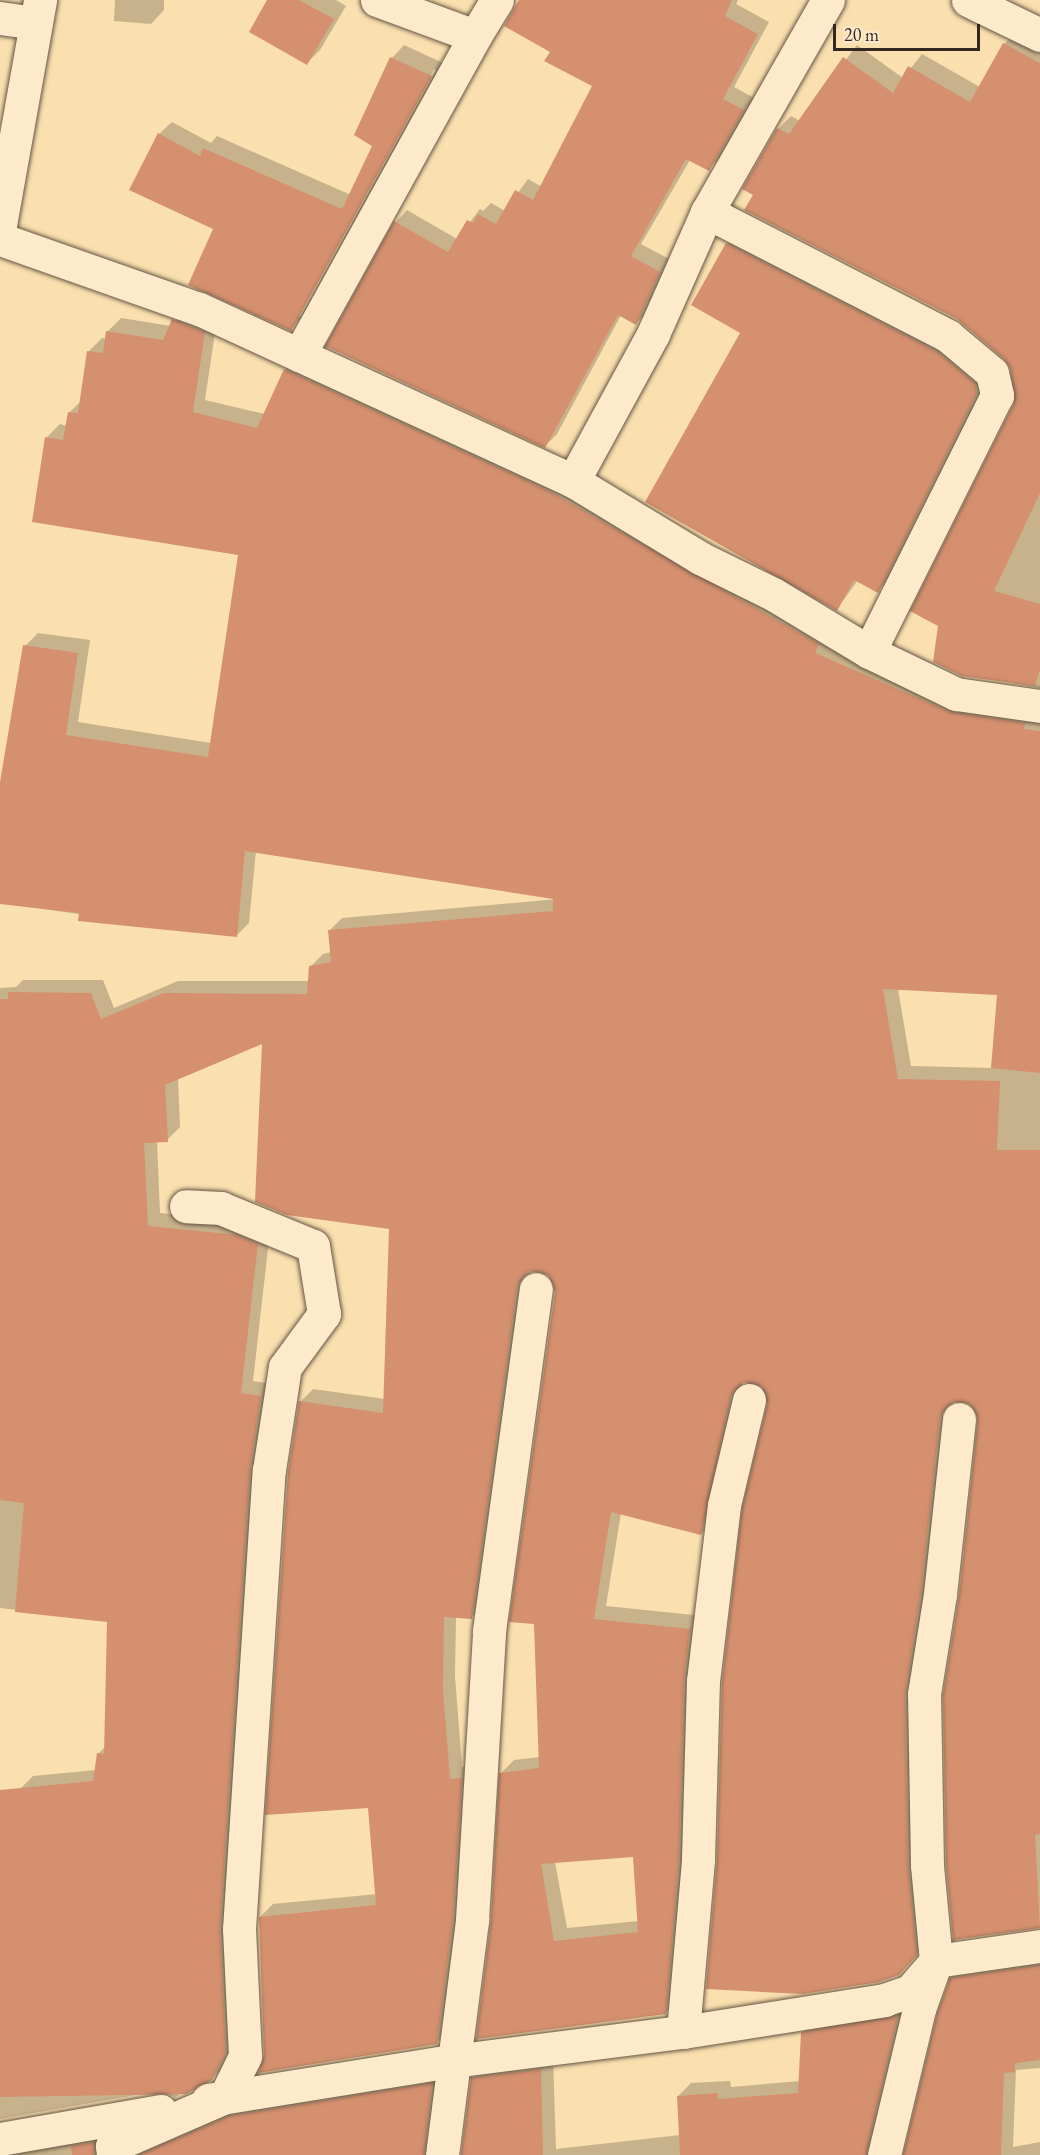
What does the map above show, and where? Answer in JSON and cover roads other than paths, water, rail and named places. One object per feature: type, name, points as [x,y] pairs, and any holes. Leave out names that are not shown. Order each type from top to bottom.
[{"type":"street","points":[[377,0],[475,36]]},
{"type":"street","points":[[299,355],[497,0]]},
{"type":"street","points":[[573,481],[653,334],[707,212],[828,0]]},
{"type":"street","points":[[968,0],[1040,35]]},
{"type":"street","points":[[0,18],[38,12],[0,225]]},
{"type":"street","points":[[707,212],[948,336],[992,373],[998,395],[869,652]]},
{"type":"street","points":[[0,239],[199,309],[573,481],[869,652],[956,694],[1040,706]]},
{"type":"street","points":[[113,2155],[112,2146],[225,2097],[245,2056],[239,1929],[269,1470],[285,1367],[324,1314],[313,1246],[221,1208],[186,1206]]},
{"type":"street","points":[[442,2155],[452,2061],[472,1920],[489,1631],[536,1289]]},
{"type":"street","points":[[683,2032],[698,1859],[703,1681],[724,1505],[749,1400]]},
{"type":"street","points":[[884,2155],[919,2009],[936,1961],[927,1866],[924,1694],[940,1594],[959,1419]]},
{"type":"street","points":[[0,2139],[225,2097],[452,2061],[683,2032],[885,2000],[910,1991],[936,1961],[1040,1946]]}]
